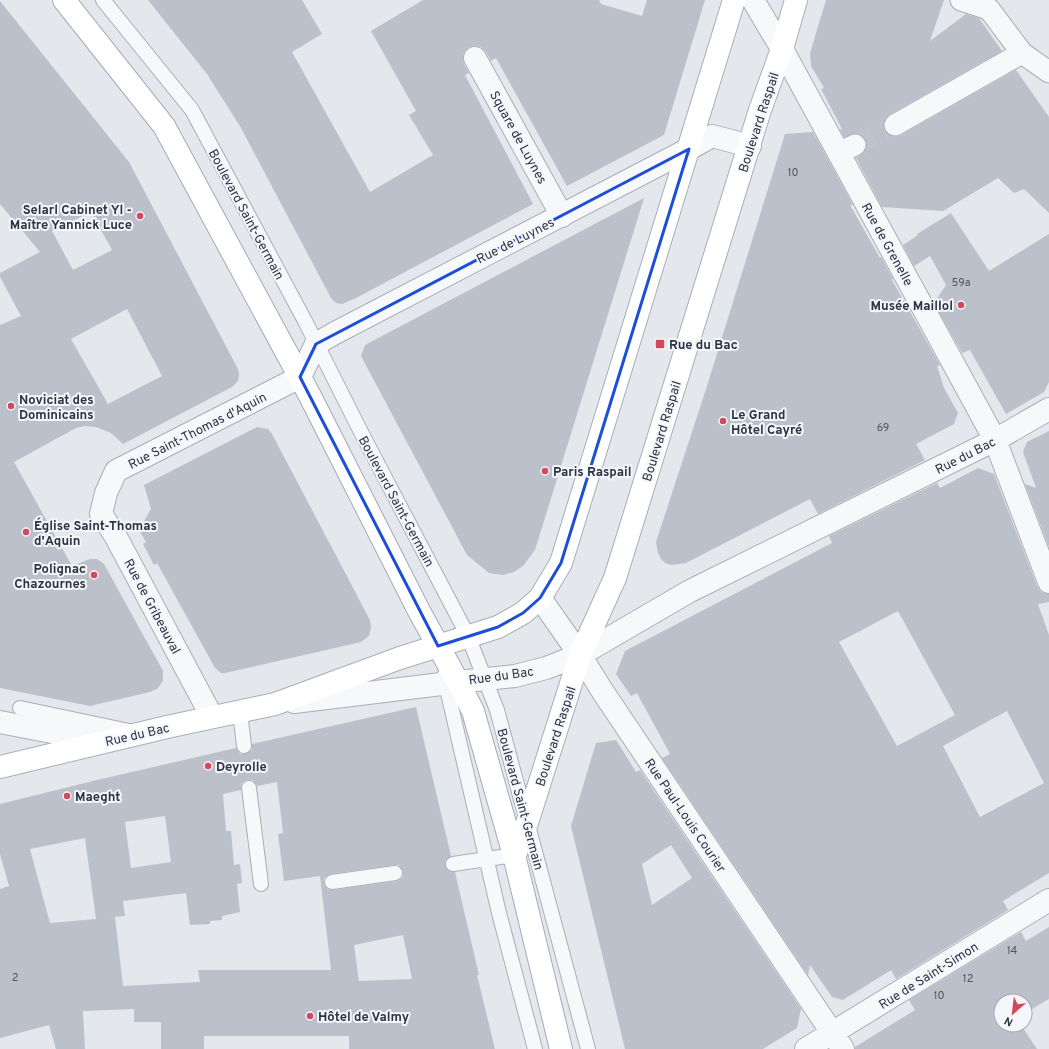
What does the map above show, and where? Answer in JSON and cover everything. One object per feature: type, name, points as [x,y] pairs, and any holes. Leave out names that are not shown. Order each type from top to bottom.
[{"type":"main road","name":"Boulevard Saint-Germain","points":[[64,0],[164,126],[300,377],[438,646],[452,682],[472,711],[514,856],[561,1049]]},
{"type":"main road","points":[[438,646],[498,627],[523,613],[540,598],[561,563],[734,0]]},
{"type":"main road","name":"Boulevard Raspail","points":[[514,856],[527,823],[580,655],[616,578],[760,110],[782,49],[796,0]]},
{"type":"main road","name":"Rue du Bac","points":[[0,766],[275,704],[400,658],[438,646]]},
{"type":"street","name":"Rue de Grenelle","points":[[753,0],[782,49],[846,149],[995,440],[1049,582]]},
{"type":"street","points":[[960,0],[988,9],[1022,53],[1049,72]]},
{"type":"street","points":[[895,125],[1022,53]]},
{"type":"street","name":"Square de Luynes","points":[[475,58],[562,216]]},
{"type":"street","name":"Rue de Luynes","points":[[316,344],[712,136],[750,146]]},
{"type":"street","points":[[300,377],[316,344]]},
{"type":"street","name":"Rue Saint-Thomas d'Aquin","points":[[106,493],[116,471],[300,377]]},
{"type":"street","name":"Rue du Bac","points":[[275,704],[452,682],[514,676],[546,668],[580,655],[690,591],[995,440],[1049,409]]},
{"type":"street","name":"Rue de Gribeauval","points":[[106,493],[101,514],[116,537],[212,717]]},
{"type":"street","name":"Rue Paul-Louis Courier","points":[[540,598],[580,655],[603,692],[838,1041]]},
{"type":"street","points":[[0,722],[104,742]]},
{"type":"street","name":"Rue de Saint-Simon","points":[[806,1049],[838,1041],[1049,900]]},
{"type":"lane","name":"Boulevard Saint-Germain","points":[[103,0],[192,110],[468,636],[497,710],[588,1049]]},
{"type":"lane","name":"Boulevard Saint-Germain","points":[[452,682],[487,859],[535,1049]]},
{"type":"lane","points":[[20,708],[142,734]]},
{"type":"lane","points":[[240,712],[244,746]]},
{"type":"lane","points":[[249,788],[260,884]]},
{"type":"lane","points":[[453,864],[514,856]]},
{"type":"lane","points":[[332,882],[395,873]]},
{"type":"highlighted area","points":[[689,149],[561,563],[540,598],[523,613],[498,627],[438,646],[300,377],[316,344]]},
{"type":"building","points":[[148,0],[302,0],[322,34],[292,52],[370,192],[433,155],[409,115],[416,111],[371,31],[423,0],[599,0],[601,4],[642,16],[647,0],[705,0],[664,135],[567,186],[496,58],[491,61],[481,47],[469,47],[464,52],[463,57],[464,64],[469,73],[465,75],[533,204],[342,304],[336,303],[331,298],[241,128],[207,74]]},
{"type":"building","points":[[826,0],[944,0],[930,41],[966,14],[979,18],[1002,51],[889,115],[884,119],[884,131],[889,136],[895,137],[901,135],[1016,70],[1049,117],[1049,213],[1024,189],[1014,193],[998,178],[943,211],[882,207],[856,158],[865,152],[867,146],[866,140],[862,135],[856,133],[844,137],[840,129],[842,129],[821,89],[824,88],[811,66],[810,53]]},
{"type":"building","points":[[0,1],[129,162],[238,369],[238,381],[232,387],[123,444],[111,433],[96,427],[85,426],[76,428],[14,462],[72,566],[90,559],[97,559],[104,564],[163,671],[163,681],[157,689],[150,692],[90,706],[0,688],[0,325],[21,316],[0,277],[0,273],[40,252],[0,204]],"holes":[[[91,212],[112,250],[73,270],[52,231]],[[127,309],[162,376],[108,404],[71,339]]]},
{"type":"building","points":[[813,132],[853,205],[850,205],[880,258],[881,257],[893,279],[892,280],[940,365],[937,366],[944,388],[958,413],[954,424],[916,444],[925,460],[818,514],[810,499],[686,563],[671,565],[665,563],[658,553],[656,542],[707,386],[785,134]]},
{"type":"building","points":[[644,198],[535,550],[523,566],[514,572],[503,575],[489,573],[467,555],[361,356],[365,345]]},
{"type":"building","points":[[951,213],[989,271],[1049,234],[1049,382],[1044,392],[1006,414],[970,350],[962,353],[934,303],[946,285],[930,256],[914,266],[903,245],[918,235],[917,234]]},
{"type":"building","points":[[257,427],[268,429],[272,434],[370,620],[371,628],[369,636],[361,642],[221,673],[215,668],[157,563],[154,565],[143,544],[146,542],[139,530],[151,509],[144,485]]},
{"type":"building","points":[[1049,431],[1049,547],[1025,484],[1036,488],[1023,452],[1027,442]]},
{"type":"building","points":[[978,468],[994,474],[1037,586],[1041,592],[1049,594],[1049,602],[1038,604],[1049,635],[1049,873],[1003,901],[1008,910],[896,979],[891,970],[843,1000],[832,997],[810,965],[808,975],[662,758],[670,754],[637,693],[631,696],[616,674],[625,651],[832,543],[829,536],[937,483],[940,488]],"holes":[[[898,611],[955,715],[897,746],[839,642]],[[1007,711],[1044,783],[980,817],[943,746]]]},
{"type":"building","points":[[416,707],[451,856],[445,861],[445,866],[450,872],[455,872],[479,975],[477,975],[495,1049],[349,1049],[349,1036],[204,1036],[204,1049],[161,1049],[161,1022],[134,1022],[134,1009],[83,1011],[85,1049],[56,1049],[49,1025],[0,1038],[0,889],[9,886],[0,854],[0,804],[236,748],[240,754],[245,754],[252,750],[252,744]],"holes":[[[248,780],[253,780],[257,786],[277,782],[283,833],[278,834],[284,881],[320,876],[331,970],[198,970],[200,982],[123,986],[115,917],[103,918],[125,916],[123,901],[186,893],[190,925],[210,924],[210,921],[222,920],[222,916],[240,912],[237,884],[242,883],[240,864],[234,865],[231,831],[226,831],[223,794],[241,790],[241,784]],[[165,816],[171,862],[131,868],[125,822]],[[85,838],[96,919],[50,923],[30,849]],[[394,865],[399,865],[403,871],[403,877],[397,881],[328,890],[324,884],[324,878],[330,874]],[[403,935],[412,979],[359,981],[354,945]]]},
{"type":"building","points":[[616,740],[636,772],[640,770],[801,1009],[797,1028],[763,1049],[625,1049],[571,826],[596,743]],"holes":[[[671,845],[692,878],[652,905],[642,864]]]},
{"type":"building","points":[[1049,927],[1049,999],[1033,1008],[1033,993],[993,993],[993,1033],[1026,1033],[1037,1049],[855,1049],[855,1047],[915,1010],[909,1000],[1021,932],[1026,941]]},
{"type":"tunnel","points":[[855,145],[895,125]]},
{"type":"place","name":"Selarl Cabinet Yl - Maître Yannick Luce","points":[[140,216]]},
{"type":"place","name":"Musée Maillol","points":[[961,305]]},
{"type":"place","name":"Rue du Bac","points":[[660,344]]},
{"type":"place","name":"Noviciat des Dominicains","points":[[11,406]]},
{"type":"place","name":"Le Grand Hôtel Cayré","points":[[723,421]]},
{"type":"place","name":"Paris Raspail","points":[[545,471]]},
{"type":"place","name":"Église Saint-Thomas d'Aquin","points":[[26,532]]},
{"type":"place","name":"Polignac Chazournes","points":[[94,575]]},
{"type":"place","name":"Deyrolle","points":[[208,766]]},
{"type":"place","name":"Maeght","points":[[67,796]]},
{"type":"place","name":"Hôtel de Valmy","points":[[310,1016]]}]
